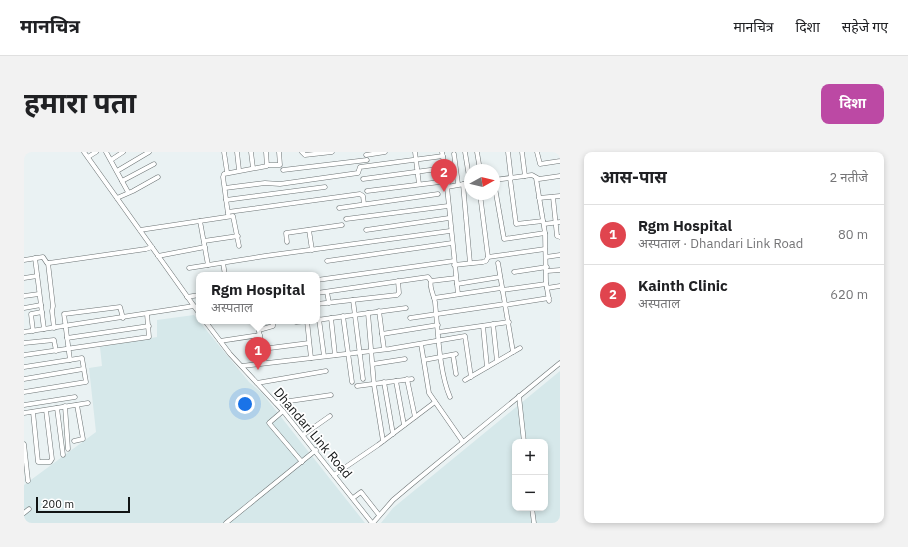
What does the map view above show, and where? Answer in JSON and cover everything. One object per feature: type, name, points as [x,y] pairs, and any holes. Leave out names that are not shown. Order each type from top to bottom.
[{"type":"street","points":[[84,152],[196,309]]},
{"type":"street","points":[[88,157],[96,152]]},
{"type":"street","points":[[106,152],[128,192]]},
{"type":"street","points":[[110,160],[123,152]]},
{"type":"street","points":[[117,171],[149,152]]},
{"type":"street","points":[[224,152],[227,172]]},
{"type":"street","points":[[236,152],[239,170]]},
{"type":"street","points":[[251,152],[253,168]]},
{"type":"street","points":[[266,152],[268,166]]},
{"type":"street","points":[[228,214],[223,177],[227,172],[280,165],[279,152]]},
{"type":"street","points":[[302,152],[304,155],[331,152]]},
{"type":"street","points":[[283,170],[385,152]]},
{"type":"street","points":[[415,152],[419,184]]},
{"type":"street","points":[[448,186],[470,183],[465,152]]},
{"type":"street","points":[[477,152],[479,164]]},
{"type":"street","points":[[508,152],[516,224],[558,222]]},
{"type":"street","points":[[522,152],[526,176]]},
{"type":"street","points":[[537,152],[540,164],[560,161]]},
{"type":"street","points":[[225,188],[265,183],[280,184],[358,173],[359,167],[416,160],[443,154],[448,181],[447,187],[450,231],[458,294]]},
{"type":"street","points":[[454,154],[460,184],[470,263]]},
{"type":"street","points":[[366,155],[368,166]]},
{"type":"street","points":[[122,181],[154,164]]},
{"type":"street","points":[[363,179],[445,168]]},
{"type":"street","points":[[500,180],[533,175],[536,178],[560,176]]},
{"type":"street","points":[[117,198],[158,177]]},
{"type":"street","points":[[410,318],[549,299],[547,286],[545,233],[536,178]]},
{"type":"street","points":[[367,191],[448,181]]},
{"type":"street","points":[[226,200],[325,186]]},
{"type":"street","points":[[140,230],[200,221],[228,214],[360,194],[364,204]]},
{"type":"street","points":[[339,208],[438,194]]},
{"type":"street","points":[[553,196],[554,208],[558,222],[557,236],[560,237]]},
{"type":"street","points":[[540,198],[560,196]]},
{"type":"street","points":[[481,200],[488,257]]},
{"type":"street","points":[[497,200],[504,239],[545,233]]},
{"type":"street","points":[[346,219],[448,206]]},
{"type":"street","points":[[554,208],[560,207]]},
{"type":"street","points":[[228,214],[234,217],[239,246]]},
{"type":"street","points":[[366,230],[449,218]]},
{"type":"street","points":[[200,221],[208,265]]},
{"type":"street","points":[[287,242],[286,233],[342,225]]},
{"type":"street","points":[[309,230],[312,250]]},
{"type":"street","points":[[189,268],[450,231]]},
{"type":"street","points":[[204,241],[238,236]]},
{"type":"street","points":[[327,261],[452,243]]},
{"type":"street","points":[[48,263],[152,247]]},
{"type":"street","points":[[158,256],[205,247]]},
{"type":"street","points":[[320,280],[454,263],[485,261],[488,257],[545,249]]},
{"type":"street","points":[[546,257],[560,255]]},
{"type":"street","points":[[35,258],[44,329]]},
{"type":"street","points":[[24,260],[44,258],[48,263],[54,306],[52,311],[54,328]]},
{"type":"street","points":[[223,263],[224,272]]},
{"type":"street","points":[[498,263],[513,352]]},
{"type":"street","points":[[514,272],[547,269],[560,270]]},
{"type":"street","points":[[24,278],[37,276]]},
{"type":"street","points":[[320,293],[428,277],[431,282],[430,284],[434,298],[445,384],[450,398]]},
{"type":"street","points":[[431,282],[456,278]]},
{"type":"street","points":[[457,284],[500,278]]},
{"type":"street","points":[[320,304],[398,294],[398,282]]},
{"type":"street","points":[[434,298],[502,289],[560,286]]},
{"type":"street","points":[[327,292],[329,303]]},
{"type":"street","points":[[24,296],[40,294]]},
{"type":"street","points":[[187,297],[196,296]]},
{"type":"street","points":[[353,300],[363,379]]},
{"type":"street","points":[[24,308],[41,305]]},
{"type":"street","points":[[24,332],[194,306]]},
{"type":"street","points":[[70,360],[64,314],[120,307],[123,318]]},
{"type":"street","points":[[320,319],[406,308]]},
{"type":"street","points":[[379,311],[384,350]]},
{"type":"street","points":[[33,331],[31,314],[42,312]]},
{"type":"street","points":[[368,313],[374,384],[383,441]]},
{"type":"street","points":[[24,355],[149,337],[147,314]]},
{"type":"street","points":[[343,316],[352,382]]},
{"type":"street","points":[[331,318],[336,355]]},
{"type":"street","points":[[439,332],[509,322]]},
{"type":"street","name":"Dhandari Link Road","points":[[207,324],[220,341],[316,450],[373,523]]},
{"type":"street","points":[[258,324],[265,363]]},
{"type":"street","points":[[220,341],[259,332],[272,327],[273,324]]},
{"type":"street","points":[[307,324],[311,358]]},
{"type":"street","points":[[319,324],[324,356]]},
{"type":"street","points":[[493,324],[497,361]]},
{"type":"street","points":[[382,334],[438,325]]},
{"type":"street","points":[[67,338],[149,326]]},
{"type":"street","points":[[483,326],[487,367]]},
{"type":"street","points":[[242,366],[384,350],[466,337],[471,377]]},
{"type":"street","points":[[24,343],[54,340],[56,351]]},
{"type":"street","points":[[262,349],[310,343]]},
{"type":"street","points":[[421,344],[429,393],[463,442]]},
{"type":"street","points":[[465,380],[520,348]]},
{"type":"street","points":[[424,360],[455,354],[456,374]]},
{"type":"street","points":[[24,367],[82,358],[86,382],[24,392]]},
{"type":"street","points":[[373,364],[405,359]]},
{"type":"street","points":[[373,523],[379,515],[412,484],[560,363]]},
{"type":"street","points":[[24,379],[83,369]]},
{"type":"street","points":[[257,382],[326,371]]},
{"type":"street","points":[[358,386],[410,379],[415,417]]},
{"type":"street","points":[[396,381],[404,426]]},
{"type":"street","points":[[384,382],[393,434]]},
{"type":"street","points":[[276,403],[331,395]]},
{"type":"street","points":[[519,396],[524,439]]},
{"type":"street","points":[[24,405],[75,397]]},
{"type":"street","points":[[334,474],[393,434],[435,402]]},
{"type":"street","points":[[24,413],[88,403]]},
{"type":"street","points":[[74,441],[83,439],[77,405]]},
{"type":"street","points":[[65,406],[68,449]]},
{"type":"street","points":[[57,408],[62,455]]},
{"type":"street","points":[[33,412],[39,463],[50,462],[52,459],[46,410]]},
{"type":"street","points":[[283,411],[269,423],[302,462]]},
{"type":"street","points":[[303,435],[330,416]]},
{"type":"street","points":[[24,444],[28,482]]},
{"type":"street","points":[[226,523],[316,450]]},
{"type":"street","points":[[353,498],[361,492],[379,515]]},
{"type":"street","points":[[24,512],[29,509]]},
{"type":"street","points":[[532,511],[534,523]]},
{"type":"shaded area","points":[[194,315],[196,317],[196,324],[201,324],[249,382],[262,393],[365,523],[24,523],[24,485],[96,432],[89,368],[102,366],[100,347],[157,337],[157,320]]},
{"type":"shaded area","points":[[560,371],[560,523],[381,523],[393,508]]},
{"type":"place","name":"Kainth Clinic","points":[[444,192]]},
{"type":"place","name":"Rgm Hospital","points":[[258,370]]}]
